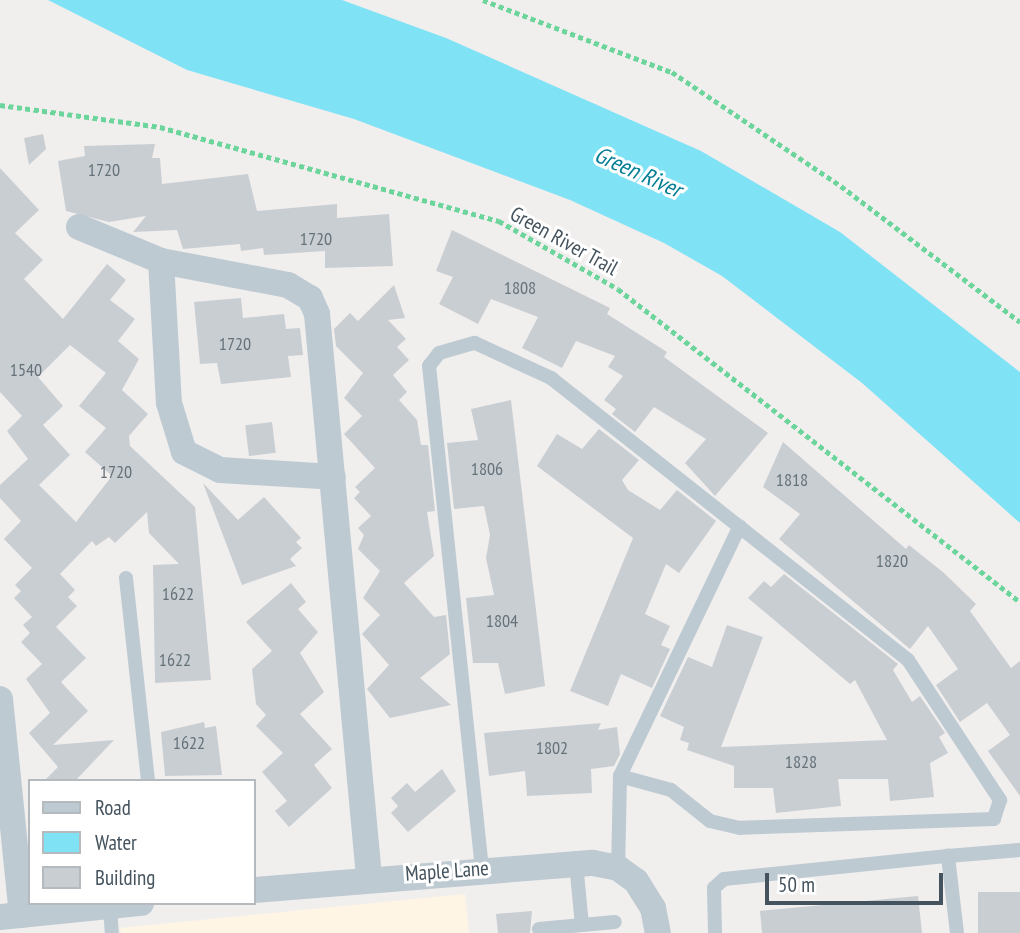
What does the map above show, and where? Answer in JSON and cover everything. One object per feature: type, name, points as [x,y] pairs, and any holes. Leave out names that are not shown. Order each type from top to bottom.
[{"type":"street","points":[[79,227],[161,261],[269,279],[310,298],[317,314],[369,877]]},
{"type":"street","points":[[161,261],[169,402],[184,452],[220,470],[333,477]]},
{"type":"street","points":[[0,699],[11,916],[111,920],[138,905]]},
{"type":"street","name":"Maple Lane","points":[[256,890],[369,877],[576,863],[627,874]]},
{"type":"street","points":[[627,874],[653,908],[658,933]]},
{"type":"lane","points":[[482,869],[429,366],[439,353],[475,343],[551,378],[908,660],[1000,800],[1001,812],[994,819],[740,828],[710,821],[671,790],[620,776]]},
{"type":"lane","points":[[627,874],[620,776],[740,526]]},
{"type":"lane","points":[[126,578],[148,779]]},
{"type":"lane","points":[[715,933],[714,888],[724,879],[1020,850]]},
{"type":"lane","points":[[948,856],[957,933]]},
{"type":"lane","points":[[576,863],[582,925]]},
{"type":"lane","points":[[539,929],[615,922]]},
{"type":"path","points":[[482,0],[673,72],[841,186],[1020,322]]},
{"type":"path","name":"Green River Trail","points":[[0,105],[160,127],[499,221],[618,289],[1020,602]]},
{"type":"shaded area","points":[[465,894],[469,933],[121,933],[120,928]]},
{"type":"water","name":"Green River","points":[[48,0],[342,0],[446,38],[701,151],[840,232],[1020,372],[1020,523],[862,383],[722,276],[664,243],[570,200],[354,119],[187,70]]},
{"type":"building","points":[[43,134],[46,149],[29,165],[24,138]]},
{"type":"building","points":[[155,144],[152,158],[160,158],[162,184],[248,174],[257,211],[337,204],[337,218],[389,214],[393,266],[325,268],[325,251],[264,255],[263,248],[241,251],[240,244],[183,249],[177,230],[133,232],[146,216],[109,222],[66,211],[58,161],[85,156],[84,146]]},
{"type":"building","points":[[0,168],[39,210],[15,233],[43,260],[24,279],[63,319],[107,264],[126,280],[110,300],[135,319],[118,341],[139,359],[122,390],[148,414],[129,436],[130,446],[195,507],[211,680],[155,683],[153,565],[179,564],[149,533],[147,512],[115,543],[109,537],[96,546],[92,541],[60,574],[75,590],[68,597],[77,606],[56,627],[86,658],[61,682],[88,711],[53,745],[114,740],[77,779],[46,779],[58,767],[29,733],[50,713],[26,679],[42,664],[21,642],[30,633],[23,625],[32,617],[14,598],[21,591],[15,585],[32,568],[4,539],[21,521],[0,498],[0,485],[28,459],[7,431],[22,416],[0,392]],"holes":[[[70,345],[106,373],[79,406],[106,428],[85,452],[112,476],[76,522],[39,485],[70,455],[43,425],[63,406],[38,377]]]},
{"type":"building","points":[[452,230],[610,308],[607,314],[667,352],[664,357],[768,433],[715,496],[685,463],[706,439],[654,407],[635,432],[612,414],[616,409],[604,400],[623,376],[608,367],[615,356],[576,341],[562,368],[522,348],[538,317],[491,299],[478,324],[439,304],[453,277],[436,271]]},
{"type":"building","points":[[394,285],[405,318],[388,320],[406,339],[397,347],[409,360],[393,375],[407,392],[399,400],[417,420],[421,445],[428,445],[435,511],[427,512],[434,556],[404,583],[434,617],[446,615],[450,654],[420,678],[451,705],[390,718],[367,689],[389,665],[362,634],[380,615],[363,598],[380,571],[358,549],[364,535],[358,528],[371,516],[354,498],[360,492],[355,487],[375,468],[344,434],[362,416],[344,398],[363,373],[336,346],[334,329],[350,313],[358,321]]},
{"type":"building","points":[[241,298],[243,318],[284,314],[286,329],[300,328],[303,355],[288,356],[291,377],[221,384],[217,363],[200,364],[194,302]]},
{"type":"building","points":[[511,400],[545,686],[505,694],[498,663],[473,663],[466,598],[494,595],[486,558],[490,535],[484,506],[454,509],[447,443],[478,440],[471,409]]},
{"type":"building","points":[[272,422],[276,453],[249,456],[245,425]]},
{"type":"building","points":[[599,429],[639,460],[622,480],[628,490],[660,510],[677,490],[716,521],[679,573],[666,564],[645,614],[670,626],[661,645],[670,649],[652,688],[621,674],[608,706],[570,691],[633,538],[537,466],[557,434],[582,449]]},
{"type":"building","points":[[783,442],[906,549],[909,545],[944,573],[976,604],[970,611],[1011,668],[1020,661],[1020,796],[988,751],[1010,735],[987,703],[960,722],[936,685],[958,669],[928,626],[910,649],[779,539],[800,514],[763,487]]},
{"type":"building","points":[[203,483],[238,520],[264,497],[301,538],[296,542],[302,548],[290,559],[296,566],[242,585]]},
{"type":"building","points":[[784,574],[898,664],[893,670],[912,702],[920,696],[945,733],[939,737],[948,753],[930,763],[934,797],[890,801],[888,779],[838,779],[841,806],[776,813],[773,788],[734,788],[734,766],[687,750],[689,743],[680,740],[684,727],[660,716],[688,657],[712,667],[727,625],[763,637],[721,747],[887,740],[855,680],[850,684],[748,598],[764,581],[771,587]]},
{"type":"building","points":[[291,583],[306,602],[298,609],[318,632],[300,653],[324,692],[300,714],[332,749],[314,765],[332,788],[289,827],[275,811],[287,801],[262,772],[283,753],[256,726],[266,715],[256,704],[252,669],[272,651],[246,622]]},
{"type":"building","points":[[204,722],[205,728],[216,726],[222,775],[165,776],[161,732]]},
{"type":"building","points":[[601,723],[598,730],[617,727],[620,754],[614,766],[591,769],[592,793],[527,796],[525,771],[489,776],[484,733]]},
{"type":"building","points":[[442,769],[456,791],[408,832],[391,813],[398,806],[391,798],[407,783],[415,792]]},
{"type":"building","points":[[978,892],[1020,892],[1020,933],[978,933]]},
{"type":"building","points":[[918,896],[922,933],[762,933],[760,911]]},
{"type":"building","points":[[532,911],[530,933],[498,933],[496,914]]}]
